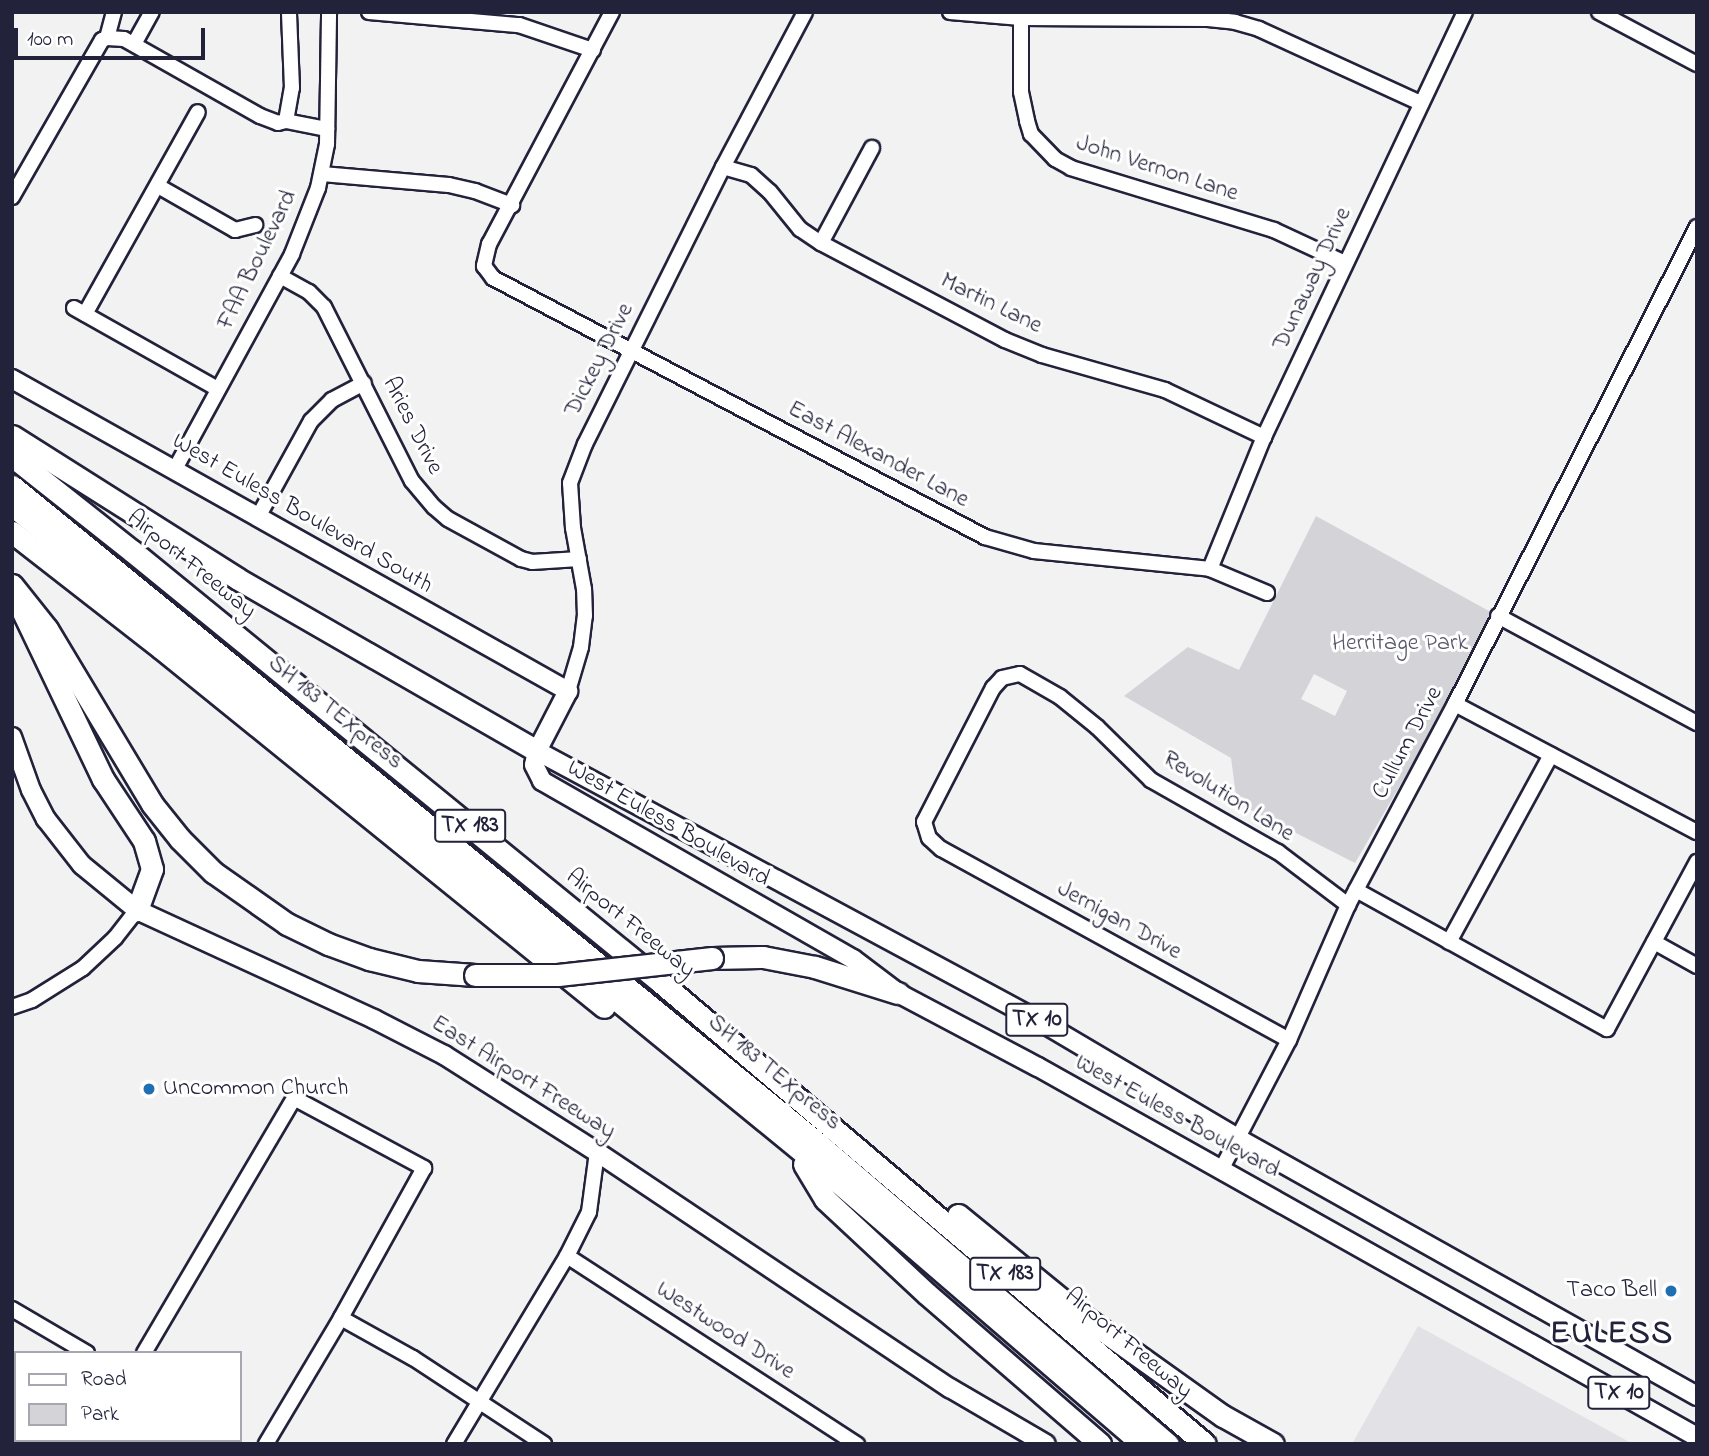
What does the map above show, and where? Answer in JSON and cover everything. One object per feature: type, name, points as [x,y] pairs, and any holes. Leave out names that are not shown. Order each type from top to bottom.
[{"type":"highway","points":[[12,436],[238,579],[537,751]]},
{"type":"highway","name":"Airport Freeway","points":[[12,457],[184,592],[806,1104],[1205,1444]]},
{"type":"highway","name":"SH 183 TEXpress","points":[[12,486],[446,837],[820,1145],[1168,1444]]},
{"type":"highway","name":"SH 183 TEXpress","points":[[12,505],[810,1158],[1143,1444]]},
{"type":"highway","name":"TX 183","points":[[12,531],[161,648],[579,988],[804,1164],[1126,1444]]},
{"type":"highway","points":[[16,588],[22,613],[85,744],[129,822],[144,841],[152,869],[137,909]]},
{"type":"highway","points":[[16,588],[90,698],[152,804],[180,839],[213,872],[287,924],[328,944],[369,959],[418,971],[475,975],[558,975],[712,958],[763,957],[815,967],[898,993]]},
{"type":"highway","points":[[806,1104],[878,1151],[1077,1312],[1223,1416],[1273,1444]]},
{"type":"highway","points":[[804,1164],[825,1199],[927,1294],[1100,1444]]},
{"type":"main road","name":"West Euless Boulevard South","points":[[12,379],[568,691]]},
{"type":"main road","name":"Dickey Drive","points":[[537,751],[568,691]]},
{"type":"main road","name":"East Airport Freeway","points":[[12,737],[31,790],[52,827],[82,865],[137,909],[374,1019],[444,1055],[597,1152],[950,1388],[1046,1444]]},
{"type":"main road","name":"West Euless Boulevard","points":[[1692,1434],[898,993],[853,959],[542,781],[534,765],[537,751],[692,831],[1043,1023],[1239,1139],[1697,1396]]},
{"type":"main road","points":[[678,857],[692,831]]},
{"type":"street","points":[[107,38],[114,12]]},
{"type":"street","points":[[134,44],[152,12]]},
{"type":"street","points":[[286,121],[292,88],[289,12]]},
{"type":"street","name":"FAA Boulevard","points":[[174,469],[292,254],[322,174],[327,130],[329,12]]},
{"type":"street","points":[[369,12],[519,25],[593,50]]},
{"type":"street","points":[[322,174],[449,186],[475,191],[513,205],[612,12]]},
{"type":"street","name":"Dickey Drive","points":[[568,691],[581,647],[585,616],[584,590],[570,503],[570,483],[585,444],[723,167],[805,12]]},
{"type":"street","points":[[950,12],[1021,18],[1208,19],[1235,22],[1259,29],[1421,103]]},
{"type":"street","name":"Dunaway Drive","points":[[1210,569],[1264,437],[1465,12]]},
{"type":"street","points":[[1599,12],[1697,65]]},
{"type":"street","name":"John Vernon Lane","points":[[1021,18],[1021,92],[1027,121],[1031,134],[1055,159],[1070,168],[1273,230],[1345,263]]},
{"type":"street","points":[[12,197],[102,40],[107,38],[124,39],[134,44],[260,116],[278,122],[286,121],[327,130]]},
{"type":"street","points":[[198,112],[158,186],[80,311],[218,389]]},
{"type":"street","points":[[821,243],[872,148]]},
{"type":"street","name":"Martin Lane","points":[[723,167],[751,175],[770,192],[800,229],[821,243],[1006,340],[1042,355],[1165,390],[1264,437]]},
{"type":"street","points":[[158,186],[235,230],[255,225]]},
{"type":"street","name":"East Alexander Lane","points":[[513,205],[484,257],[484,266],[493,278],[985,537],[1044,553],[1210,569],[1267,593]]},
{"type":"street","name":"Cullum Drive","points":[[1221,1170],[1289,1040],[1348,905],[1455,704],[1697,227]]},
{"type":"street","name":"Aries Drive","points":[[280,276],[309,292],[324,307],[412,481],[441,513],[521,559],[532,562],[579,559]]},
{"type":"street","points":[[258,517],[311,421],[332,400],[364,383]]},
{"type":"street","points":[[1498,616],[1697,723]]},
{"type":"street","name":"Revolution Lane","points":[[929,838],[924,822],[993,688],[1002,678],[1020,674],[1060,697],[1097,727],[1152,780],[1278,852],[1348,905]]},
{"type":"street","points":[[1455,704],[1697,832]]},
{"type":"street","points":[[1449,942],[1551,755]]},
{"type":"street","name":"Jernigan Drive","points":[[929,838],[941,849],[1289,1040]]},
{"type":"street","points":[[1356,890],[1607,1029],[1697,862]]},
{"type":"street","points":[[12,1007],[32,1000],[83,968],[115,938],[137,909]]},
{"type":"street","points":[[1654,942],[1697,966]]},
{"type":"street","points":[[145,1351],[295,1098],[424,1168],[341,1318],[266,1444]]},
{"type":"street","points":[[454,1444],[567,1256],[589,1212],[597,1152]]},
{"type":"street","name":"Westwood Drive","points":[[567,1256],[857,1444]]},
{"type":"street","points":[[12,1309],[84,1351]]},
{"type":"street","points":[[341,1318],[413,1358],[544,1444]]},
{"type":"shaded area","points":[[1418,1326],[1633,1444],[1352,1444]]},
{"type":"green space","name":"Herritage Park","points":[[1316,516],[1498,616],[1355,863],[1237,803],[1231,758],[1124,696],[1188,647],[1239,670]],"holes":[[[1314,674],[1347,691],[1335,716],[1301,699]]]},
{"type":"place","name":"Uncommon Church","points":[[149,1089]]},
{"type":"place","name":"Taco Bell","points":[[1671,1291]]},
{"type":"district","name":"EULESS","points":[[1612,1335]]}]
